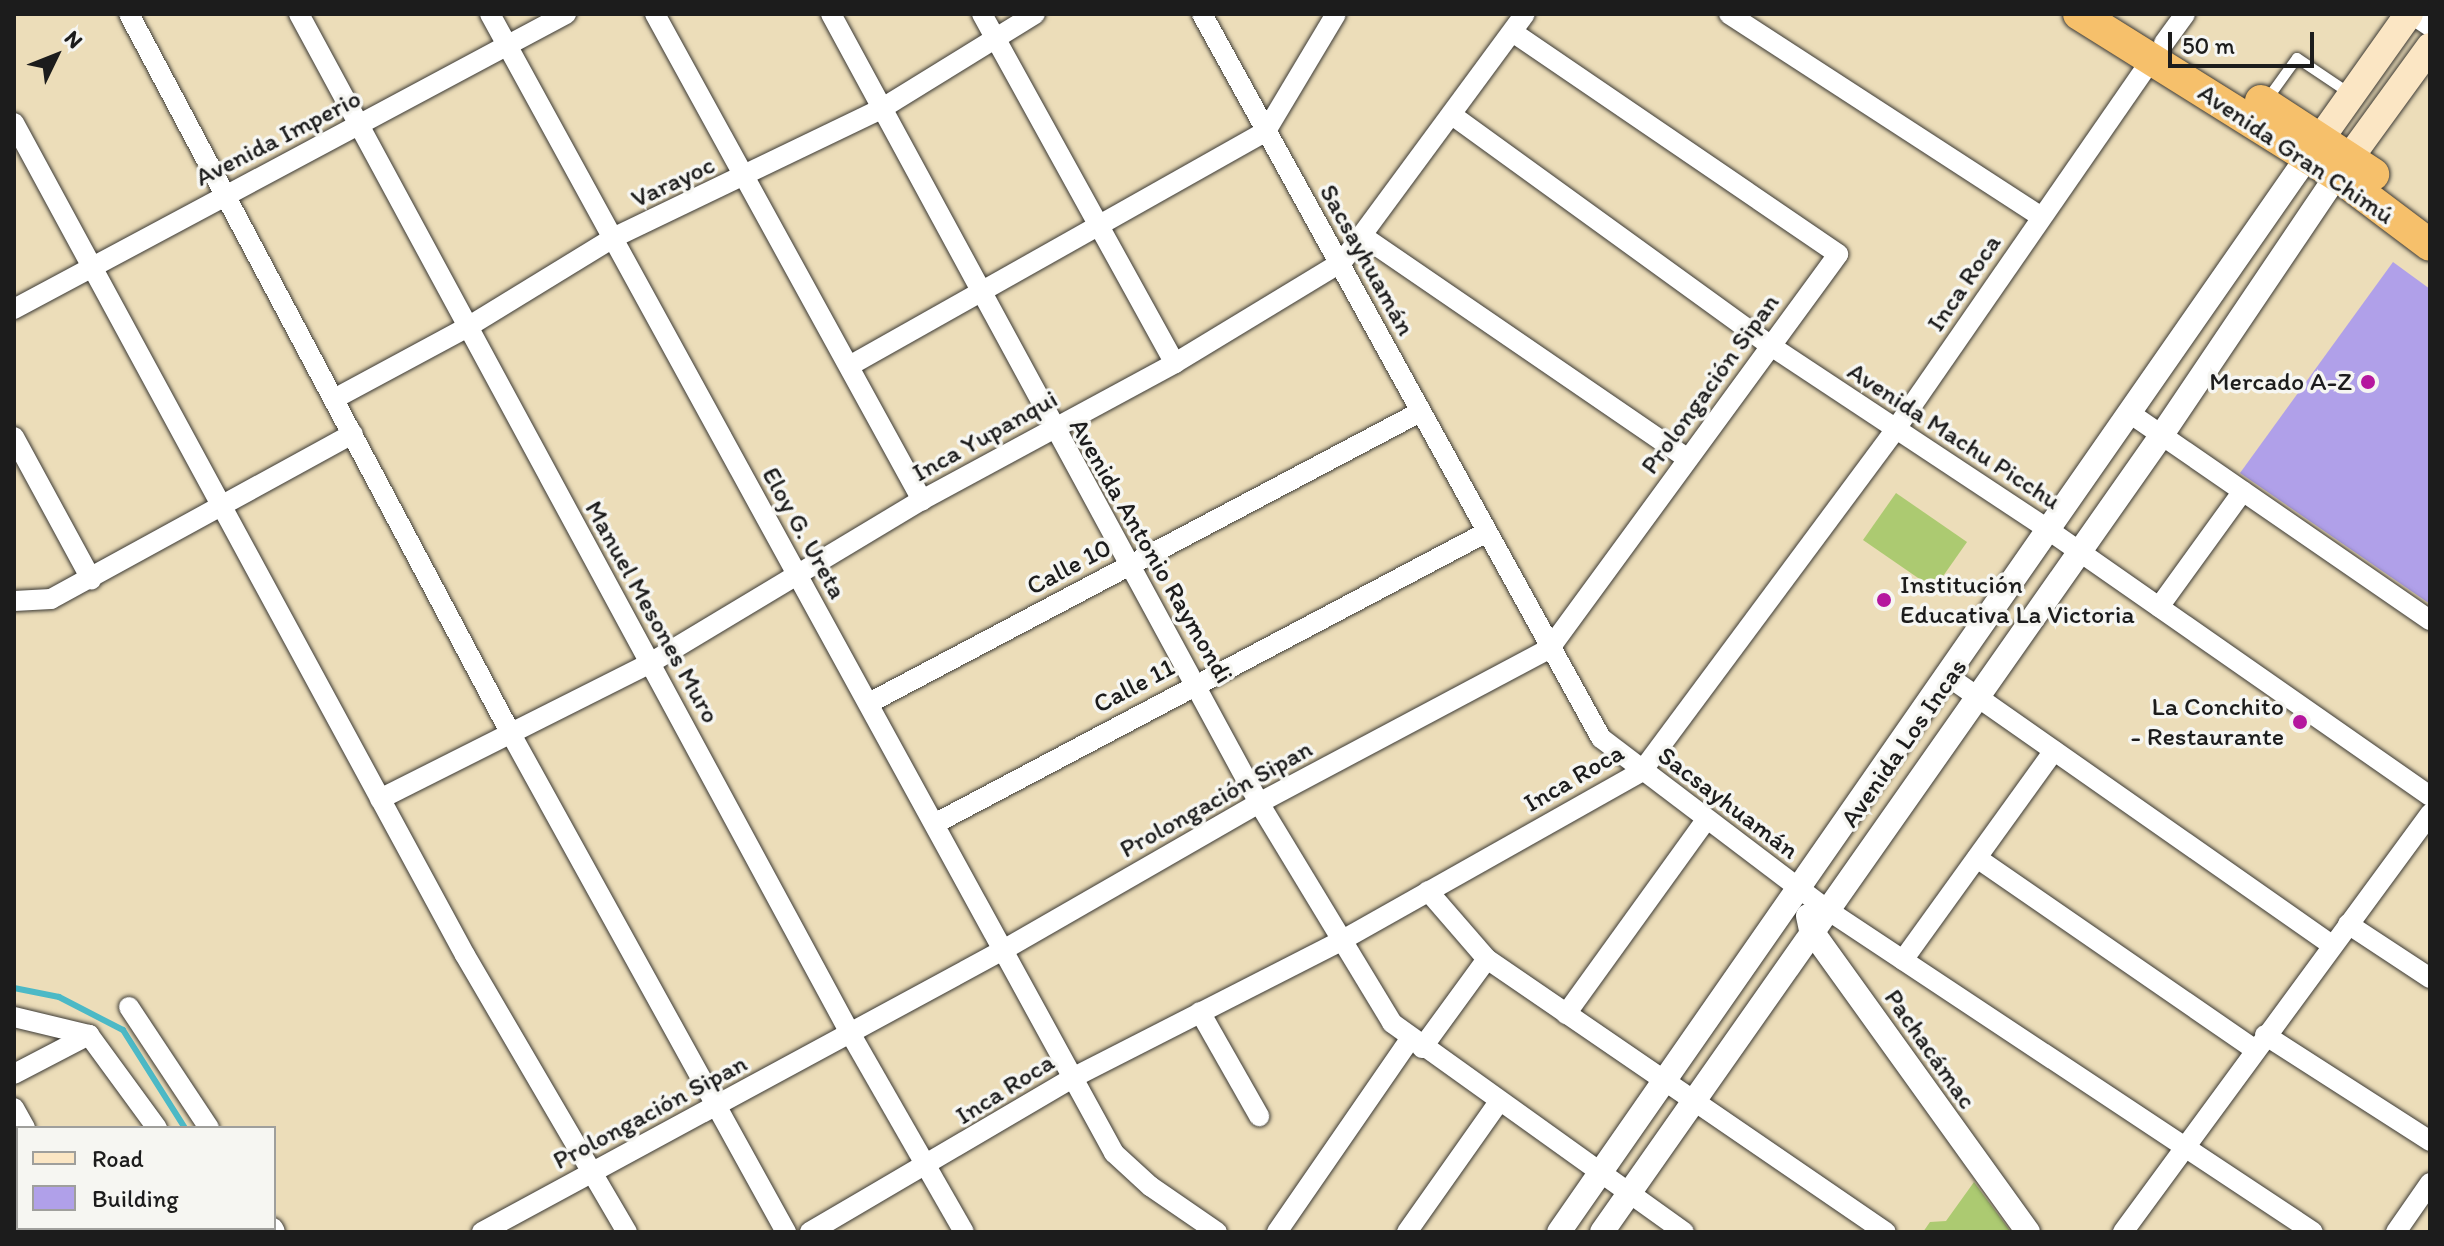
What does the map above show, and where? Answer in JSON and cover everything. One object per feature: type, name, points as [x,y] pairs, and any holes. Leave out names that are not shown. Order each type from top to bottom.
[{"type":"highway","name":"Avenida Gran Chimú","points":[[2079,14],[2264,103],[2314,147]]},
{"type":"highway","name":"Avenida Gran Chimú","points":[[2118,14],[2158,51],[2430,218]]},
{"type":"highway","name":"Avenida Gran Chimú","points":[[2343,166],[2430,245]]},
{"type":"main road","name":"Avenida Los Incas","points":[[2314,147],[2411,14]]},
{"type":"main road","name":"Avenida Los Incas","points":[[2343,166],[2430,47]]},
{"type":"street","points":[[129,14],[227,191],[511,734],[786,1232]]},
{"type":"street","name":"Manuel Mesones Muro","points":[[299,14],[466,328],[652,662],[850,1033],[964,1232]]},
{"type":"street","name":"Eloy G. Ureta","points":[[490,14],[796,577],[871,702],[1076,1076],[1114,1153],[1150,1186],[1217,1232]]},
{"type":"street","name":"Avenida Imperio","points":[[14,309],[227,191],[360,126],[566,14]]},
{"type":"street","points":[[655,14],[851,365],[922,500]]},
{"type":"street","name":"Avenida Antonio Raymondi","points":[[831,14],[981,290],[1052,429],[1197,682],[1259,803],[1339,942],[1392,1023],[1498,1103],[1684,1232]]},
{"type":"street","points":[[982,14],[1102,226],[1175,363]]},
{"type":"street","name":"Varayoc","points":[[334,399],[466,328],[613,238],[746,177],[881,109],[1035,14]]},
{"type":"street","name":"Sacsayhuamán","points":[[1202,14],[1342,262],[1485,533],[1601,738],[1826,909],[2313,1232]]},
{"type":"street","points":[[851,365],[1266,131],[1336,14]]},
{"type":"street","name":"Inca Yupanqui","points":[[380,799],[652,662],[922,500],[1175,363],[1342,262],[1364,237],[1525,14]]},
{"type":"street","points":[[1729,14],[2041,217]]},
{"type":"street","name":"Inca Roca","points":[[810,1232],[926,1168],[1076,1076],[1339,942],[1642,771],[1895,430],[2185,14]]},
{"type":"street","points":[[2411,14],[2430,26]]},
{"type":"street","name":"Prolongación Sipan","points":[[482,1232],[1005,949],[1259,803],[1550,648],[1838,254],[1512,32]]},
{"type":"street","name":"Avenida Machu Picchu","points":[[1452,115],[1771,346],[2050,531],[2430,796]]},
{"type":"street","points":[[14,123],[380,799],[627,1232]]},
{"type":"street","name":"Avenida Los Incas","points":[[1559,1232],[1801,891],[2314,147]]},
{"type":"street","name":"Avenida Los Incas","points":[[1602,1232],[1811,930],[2161,436],[2343,166]]},
{"type":"street","points":[[1364,237],[1687,458]]},
{"type":"street","name":"Calle 10","points":[[871,702],[1420,412]]},
{"type":"street","points":[[2131,414],[2430,620]]},
{"type":"street","points":[[14,601],[51,599],[353,434]]},
{"type":"street","points":[[14,437],[91,579]]},
{"type":"street","points":[[2159,607],[2243,491]]},
{"type":"street","name":"Calle 11","points":[[936,823],[1197,682],[1485,533]]},
{"type":"street","points":[[1949,677],[2332,945]]},
{"type":"street","points":[[1903,960],[2054,751]]},
{"type":"street","points":[[2123,1232],[2183,1146],[2430,814]]},
{"type":"street","points":[[1566,1014],[1706,820]]},
{"type":"street","points":[[1977,858],[2260,1042],[2430,1141]]},
{"type":"street","points":[[1428,891],[1487,959],[1885,1232]]},
{"type":"street","name":"Pachacámac","points":[[1801,891],[1811,930],[2028,1232]]},
{"type":"street","points":[[2348,924],[2430,978]]},
{"type":"street","points":[[1277,1232],[1416,1043],[1487,959]]},
{"type":"street","points":[[129,1007],[208,1126]]},
{"type":"street","points":[[1200,1012],[1259,1116]]},
{"type":"street","points":[[14,1017],[89,1035],[156,1126]]},
{"type":"street","points":[[14,1074],[89,1035]]},
{"type":"street","points":[[1407,1232],[1498,1103]]},
{"type":"street","points":[[14,1108],[24,1126]]},
{"type":"street","points":[[2396,1232],[2430,1183]]},
{"type":"lane","points":[[2264,103],[2297,58],[2351,95]]},
{"type":"green space","points":[[1896,493],[1967,542],[1934,589],[1863,540]]},
{"type":"green space","points":[[14,1134],[16,1186],[14,1228]]},
{"type":"green space","points":[[1974,1182],[2011,1232],[1923,1232],[1930,1222],[1946,1221]]},
{"type":"building","name":"Mercado A-Z","points":[[2393,262],[2430,289],[2430,604],[2240,473]]},
{"type":"waterway","points":[[14,988],[59,997],[123,1030],[184,1126]]},
{"type":"place","name":"Mercado A-Z","points":[[2368,382]]},
{"type":"place","name":"Institución Educativa La Victoria","points":[[1884,600]]},
{"type":"place","name":"La Conchito - Restaurante","points":[[2300,722]]}]
